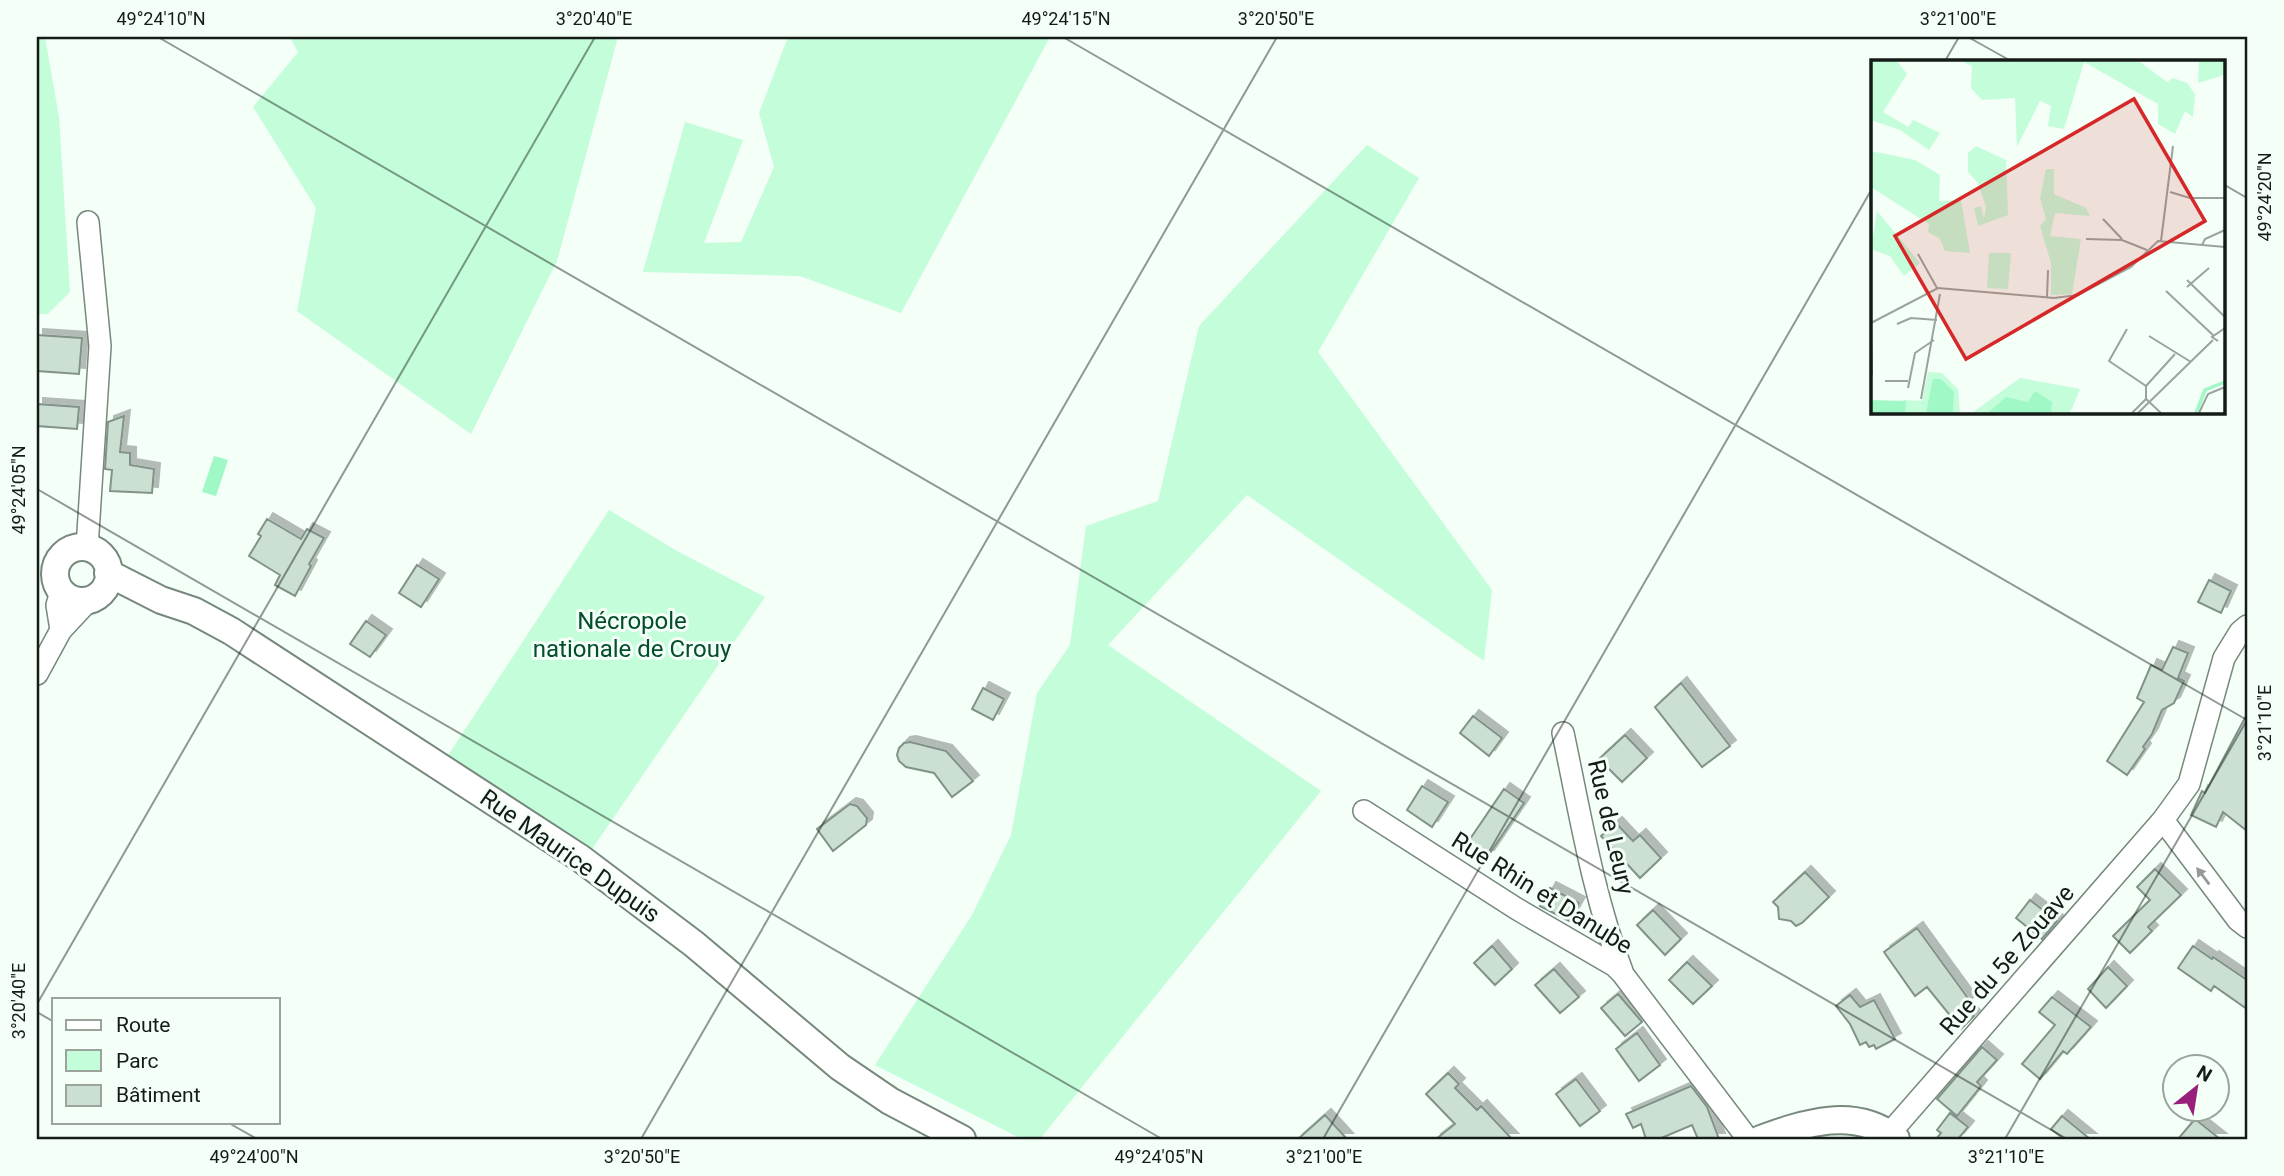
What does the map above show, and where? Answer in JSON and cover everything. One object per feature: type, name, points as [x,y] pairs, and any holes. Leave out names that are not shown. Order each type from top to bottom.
[{"type":"main road","points":[[87,548],[102,557],[108,573],[105,587],[92,599],[74,600],[50,571],[73,549],[87,548]]},
{"type":"main road","name":"Rue Maurice Dupuis","points":[[108,573],[161,600],[194,611],[231,631],[579,858],[694,944],[841,1067],[890,1101],[962,1139]]},
{"type":"main road","name":"Rue Maurice Dupuis","points":[[92,599],[161,600]]},
{"type":"main road","points":[[1761,1139],[1803,1124],[1830,1121],[1868,1124],[1892,1137]]},
{"type":"street","points":[[87,548],[100,346],[88,222]]},
{"type":"street","points":[[50,571],[61,630]]},
{"type":"street","points":[[37,674],[61,630],[92,599]]},
{"type":"street","name":"Rue du 5e Zouave","points":[[1892,1137],[2162,820],[2189,784],[2224,658],[2240,632],[2247,626]]},
{"type":"street","name":"Rue de Leury","points":[[1563,733],[1588,854],[1622,973]]},
{"type":"street","name":"Rue Rhin et Danube","points":[[1364,811],[1517,909],[1605,959],[1622,973],[1748,1139]]},
{"type":"street","points":[[2162,820],[2238,920],[2247,928]]},
{"type":"green space","points":[[37,37],[45,37],[59,117],[70,292],[48,314],[37,314]]},
{"type":"green space","points":[[290,37],[618,37],[557,261],[471,434],[297,311],[316,208],[253,107],[298,52]]},
{"type":"green space","points":[[788,37],[1050,37],[901,313],[800,276],[643,272],[685,122],[743,140],[704,243],[741,242],[774,167],[759,113]]},
{"type":"green space","points":[[1367,145],[1419,178],[1318,352],[1492,590],[1484,661],[1247,495],[1108,645],[1321,791],[1040,1139],[1022,1139],[875,1065],[972,915],[1011,835],[1037,693],[1070,645],[1086,526],[1158,501],[1199,326]]},
{"type":"green space","name":"Nécropole nationale de Crouy","points":[[609,510],[677,551],[765,597],[592,849],[521,808],[447,757]]},
{"type":"shaded area","points":[[214,456],[228,460],[216,496],[202,492]]},
{"type":"building","points":[[37,335],[82,338],[79,374],[37,371]]},
{"type":"building","points":[[37,404],[79,407],[77,429],[37,426]]},
{"type":"building","points":[[124,416],[120,452],[130,453],[130,465],[154,469],[152,493],[110,491],[112,470],[105,469],[108,422]]},
{"type":"building","points":[[267,519],[301,539],[307,529],[324,538],[295,596],[275,585],[280,575],[249,556]]},
{"type":"building","points":[[417,565],[439,579],[421,607],[399,593]]},
{"type":"building","points":[[2209,580],[2231,591],[2221,613],[2198,602]]},
{"type":"building","points":[[366,621],[386,635],[370,657],[350,644]]},
{"type":"building","points":[[2173,647],[2188,653],[2178,678],[2184,681],[2174,703],[2162,710],[2143,747],[2145,749],[2127,775],[2107,761],[2144,702],[2137,698],[2151,665],[2162,670]]},
{"type":"building","points":[[1681,683],[1730,746],[1702,767],[1655,707]]},
{"type":"building","points":[[983,688],[1004,699],[993,720],[972,709]]},
{"type":"building","points":[[2247,714],[2247,831],[2223,812],[2216,827],[2191,815]]},
{"type":"building","points":[[1473,716],[1502,738],[1489,756],[1460,733]]},
{"type":"building","points":[[1625,735],[1647,758],[1622,782],[1599,759]]},
{"type":"building","points":[[910,742],[946,751],[973,781],[952,797],[934,773],[906,767],[899,761],[899,748]]},
{"type":"building","points":[[1422,786],[1448,802],[1432,827],[1407,810]]},
{"type":"building","points":[[1504,789],[1524,803],[1488,856],[1468,842]]},
{"type":"building","points":[[850,804],[857,806],[867,818],[866,825],[833,851],[817,829]]},
{"type":"building","points":[[1616,823],[1633,841],[1640,835],[1661,858],[1640,878],[1601,836]]},
{"type":"building","points":[[2155,869],[2181,895],[2148,927],[2152,931],[2130,953],[2113,936],[2150,900],[2137,887]]},
{"type":"building","points":[[1805,872],[1829,897],[1796,926],[1791,921],[1779,919],[1778,907],[1773,902]]},
{"type":"building","points":[[1550,888],[1579,903],[1569,921],[1540,906]]},
{"type":"building","points":[[2030,900],[2057,921],[2042,939],[2016,918]]},
{"type":"building","points":[[1653,910],[1681,939],[1665,955],[1637,925]]},
{"type":"building","points":[[1917,928],[1970,1001],[1965,1005],[1974,1016],[1961,1029],[1927,987],[1915,996],[1884,952]]},
{"type":"building","points":[[1492,946],[1512,969],[1495,985],[1474,963]]},
{"type":"building","points":[[2193,946],[2247,980],[2247,1009],[2214,986],[2211,991],[2178,968]]},
{"type":"building","points":[[1687,962],[1712,986],[1693,1004],[1669,980]]},
{"type":"building","points":[[2108,967],[2127,986],[2106,1008],[2088,989]]},
{"type":"building","points":[[1554,969],[1579,997],[1560,1013],[1535,985]]},
{"type":"building","points":[[1618,994],[1642,1022],[1625,1036],[1601,1008]]},
{"type":"building","points":[[1850,995],[1860,1007],[1874,1000],[1895,1039],[1876,1049],[1874,1045],[1869,1047],[1866,1042],[1860,1045],[1850,1024],[1836,1006]]},
{"type":"building","points":[[2052,997],[2091,1027],[2067,1054],[2063,1051],[2040,1079],[2022,1064],[2055,1025],[2039,1012]]},
{"type":"building","points":[[1637,1033],[1660,1065],[1639,1081],[1616,1049]]},
{"type":"building","points":[[1982,1047],[1997,1060],[1977,1082],[1981,1086],[1957,1116],[1937,1099]]},
{"type":"building","points":[[1448,1073],[1459,1084],[1455,1088],[1477,1110],[1481,1106],[1512,1139],[1436,1139],[1455,1124],[1426,1094]]},
{"type":"building","points":[[1576,1079],[1600,1111],[1580,1126],[1556,1094]]},
{"type":"building","points":[[1691,1086],[1707,1107],[1719,1139],[1698,1139],[1692,1125],[1659,1139],[1646,1139],[1641,1124],[1633,1128],[1626,1114]]},
{"type":"building","points":[[1950,1113],[1968,1127],[1958,1139],[1936,1139],[1941,1133],[1937,1130]]},
{"type":"building","points":[[1325,1115],[1347,1139],[1298,1139]]},
{"type":"building","points":[[2062,1116],[2090,1139],[2064,1139],[2051,1129]]},
{"type":"building","points":[[2191,1124],[2201,1124],[2220,1139],[2178,1139]]}]
